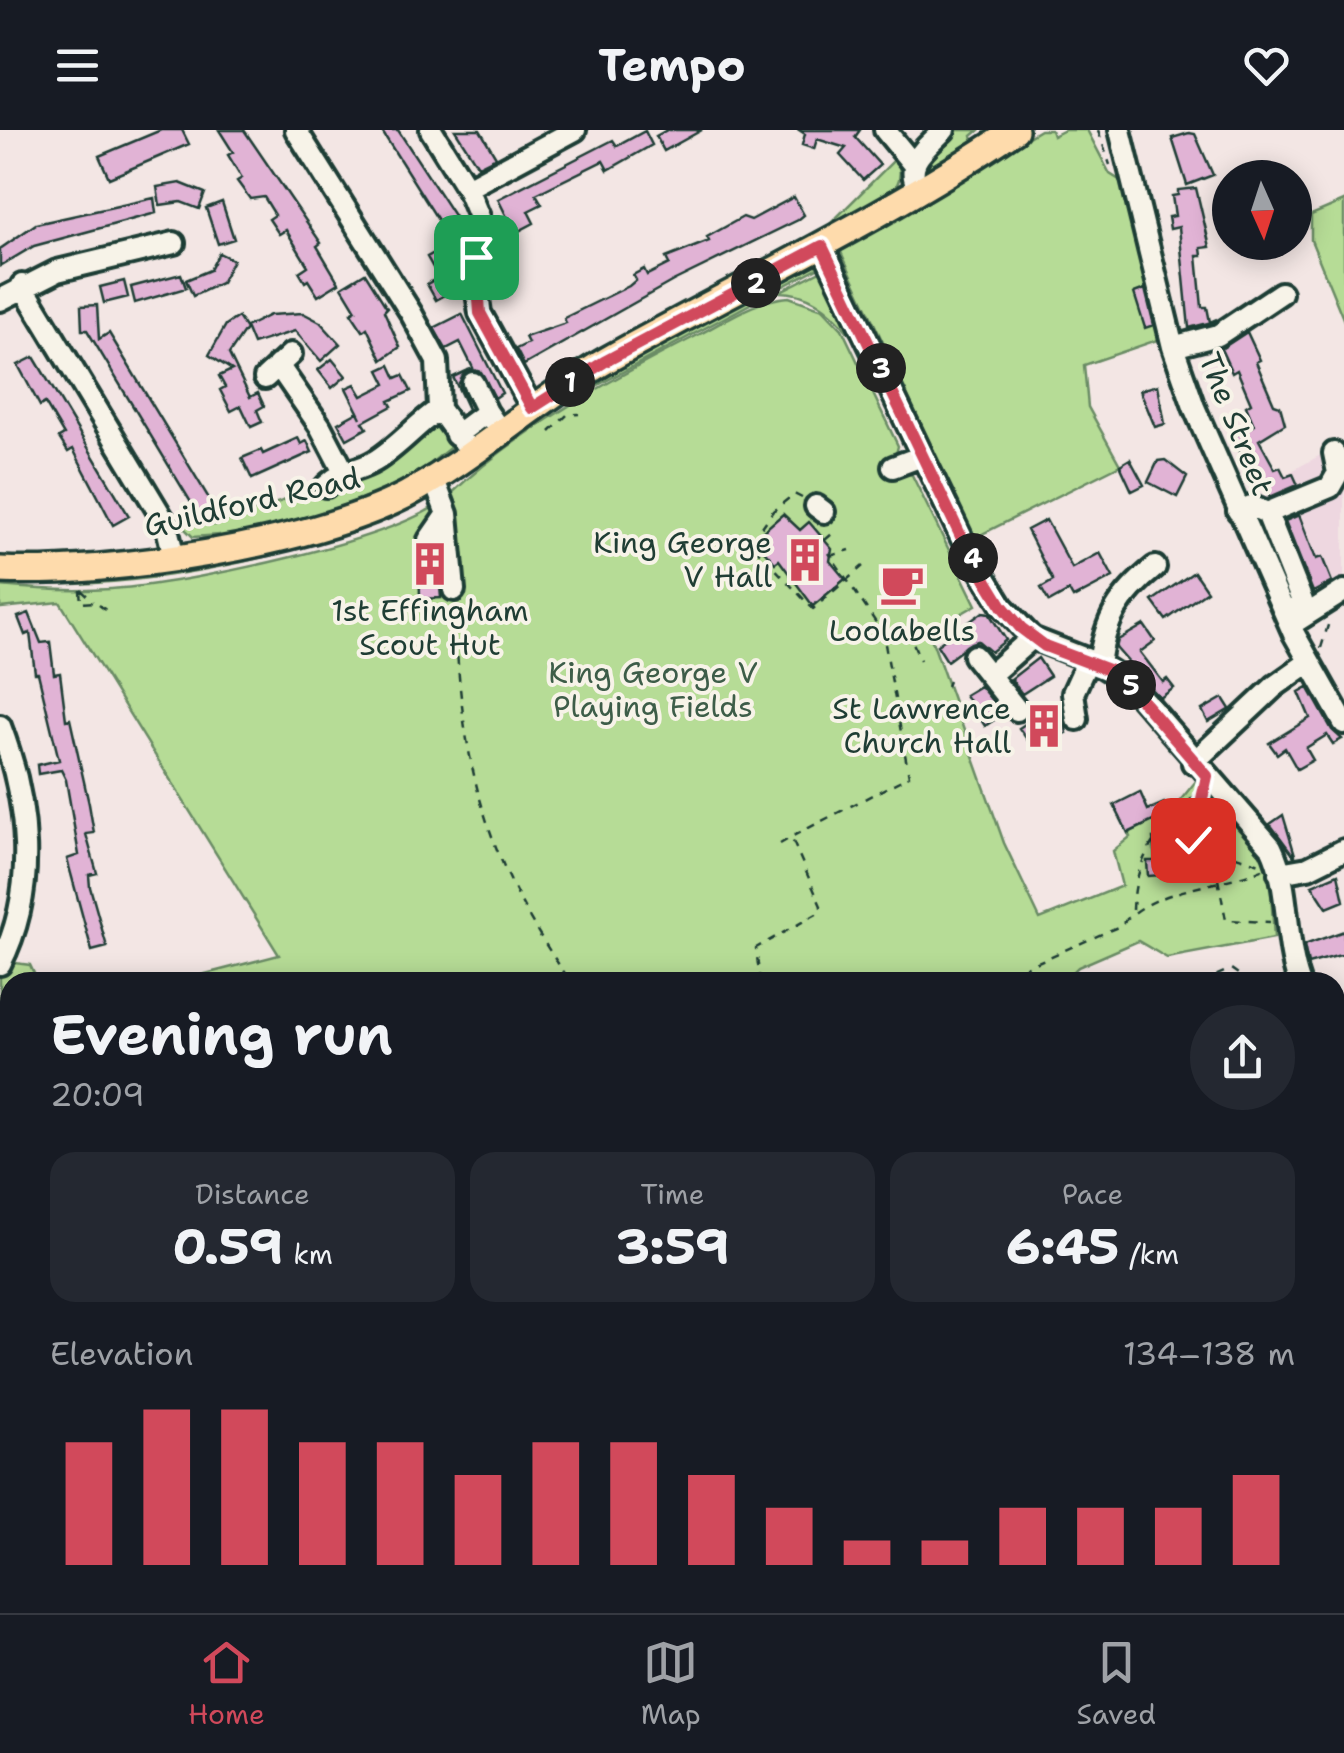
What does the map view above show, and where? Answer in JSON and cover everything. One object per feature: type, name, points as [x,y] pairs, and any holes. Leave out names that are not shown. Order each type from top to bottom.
[{"type":"main road","name":"Guildford Road","points":[[0,570],[96,567],[174,557],[333,523],[407,494],[434,477],[463,444],[494,422],[532,408],[604,362],[822,246],[1015,130]]},
{"type":"street","points":[[296,130],[400,294],[437,361],[438,408],[463,444]]},
{"type":"street","points":[[430,130],[467,188],[479,218],[487,330],[532,408]]},
{"type":"street","points":[[467,188],[575,130]]},
{"type":"street","points":[[886,130],[912,162]]},
{"type":"street","name":"The Street","points":[[1120,130],[1174,347],[1238,511],[1291,626],[1344,723]]},
{"type":"street","points":[[918,190],[911,173],[912,162],[940,131]]},
{"type":"street","points":[[0,300],[22,285],[57,271],[174,243]]},
{"type":"street","points":[[822,246],[992,592],[1032,638],[1093,662],[1128,682],[1200,776],[1266,840],[1296,972]]},
{"type":"street","points":[[22,285],[166,524],[174,557]]},
{"type":"street","points":[[1174,347],[1218,335],[1281,293]]},
{"type":"street","points":[[278,366],[320,426],[342,470]]},
{"type":"street","points":[[473,384],[494,422]]},
{"type":"street","points":[[326,486],[342,470],[371,464],[438,408]]},
{"type":"street","points":[[1267,513],[1330,488],[1338,473],[1334,453]]},
{"type":"street","points":[[893,467],[922,456]]},
{"type":"street","points":[[434,477],[447,514],[454,590]]},
{"type":"street","points":[[1238,511],[1251,506],[1267,513],[1302,601],[1291,626]]},
{"type":"street","points":[[429,540],[447,514]]},
{"type":"street","points":[[1077,719],[1073,693],[1093,662],[1109,616],[1126,592],[1155,567]]},
{"type":"street","points":[[1291,626],[1344,591]]},
{"type":"street","points":[[1291,626],[1335,610]]},
{"type":"street","points":[[990,674],[1032,638]]},
{"type":"street","points":[[974,656],[1017,710]]},
{"type":"street","points":[[1200,776],[1275,686],[1308,660]]},
{"type":"street","points":[[0,726],[23,817],[26,868],[24,901],[0,964]]},
{"type":"street","points":[[1274,870],[1308,868],[1344,850]]},
{"type":"street","points":[[0,1547],[0,1596]]},
{"type":"path","points":[[550,432],[561,419],[574,412],[579,414]]},
{"type":"path","points":[[820,509],[817,515],[794,494],[773,511],[751,543],[813,608],[863,566]]},
{"type":"path","points":[[825,540],[832,534]]},
{"type":"path","points":[[780,844],[910,776],[883,633],[850,578],[831,556],[850,550]]},
{"type":"path","points":[[454,590],[458,696],[464,743],[482,814],[528,916],[564,972]]},
{"type":"path","points":[[94,602],[107,610]]},
{"type":"path","points":[[1308,660],[1321,649],[1335,610]]},
{"type":"path","points":[[883,633],[912,640],[920,660]]},
{"type":"path","points":[[1200,776],[1193,838],[1274,870]]},
{"type":"path","points":[[1015,972],[1120,926],[1133,910],[1150,844],[1158,829],[1200,776]]},
{"type":"path","points":[[759,972],[756,948],[820,912],[822,906],[791,838]]},
{"type":"path","points":[[1212,848],[1226,920],[1267,922]]},
{"type":"path","points":[[1133,910],[1171,894],[1274,870]]},
{"type":"shaded area","points":[[1344,442],[1344,585],[1312,604],[1261,488]]},
{"type":"green space","points":[[953,130],[979,130],[972,136],[974,144],[926,173],[920,172],[928,153]]},
{"type":"green space","points":[[1040,130],[1051,130],[1053,136],[1065,130],[1087,130],[1110,174],[1129,186],[1166,337],[1084,365],[1088,407],[1120,465],[974,538],[840,250]]},
{"type":"green space","points":[[896,158],[900,172],[890,195],[824,230]]},
{"type":"green space","points":[[1344,201],[1344,321],[1312,242],[1312,215]]},
{"type":"green space","points":[[809,263],[821,266],[583,393],[579,386],[753,297]]},
{"type":"green space","points":[[826,268],[909,450],[907,452],[874,377],[844,327],[826,309],[804,296],[779,292]]},
{"type":"green space","name":"King George V Playing Fields","points":[[789,297],[823,309],[842,329],[898,446],[896,454],[904,472],[912,475],[976,605],[929,632],[1004,843],[1040,919],[1122,886],[1113,851],[1130,837],[1128,833],[1170,813],[1196,781],[1206,782],[1250,826],[1269,863],[1274,938],[1167,958],[1138,941],[1073,972],[213,972],[279,955],[60,602],[0,608],[0,586],[76,590],[154,584],[294,557],[388,528],[425,512],[506,448],[600,387],[765,302]]},
{"type":"green space","points":[[435,424],[445,429],[452,446],[431,463],[450,453],[447,460],[387,489],[295,520],[199,545],[189,542],[220,535],[193,537],[180,524],[215,525],[302,494],[313,485],[318,492],[338,495],[346,491],[349,480]]},
{"type":"green space","points":[[429,489],[436,495],[388,517],[336,536],[224,566],[108,582],[0,582],[108,574]]},
{"type":"green space","points":[[7,962],[30,965],[33,972],[2,972]]},
{"type":"building","points":[[161,130],[182,130],[189,144],[109,178],[99,156]]},
{"type":"building","points":[[219,130],[244,130],[321,243],[317,246],[339,283],[318,296],[308,280],[305,282],[299,272],[308,266],[286,230],[279,234],[269,219],[275,215],[264,197],[250,199],[237,181],[242,178],[228,155],[233,152]]},
{"type":"building","points":[[381,130],[398,130],[457,220],[443,228]]},
{"type":"building","points":[[455,130],[480,130],[496,157],[478,166]]},
{"type":"building","points":[[667,130],[702,130],[664,151],[656,136]]},
{"type":"building","points":[[799,130],[860,130],[855,137],[880,165],[863,180],[840,155],[846,148],[817,139],[814,149],[802,145],[805,134]]},
{"type":"building","points":[[645,131],[652,145],[608,170],[603,161],[536,194],[542,204],[528,211],[534,223],[515,233],[498,199],[613,140],[617,146]]},
{"type":"building","points":[[1195,134],[1212,175],[1187,185],[1172,138]]},
{"type":"building","points":[[180,183],[205,193],[199,209],[181,202],[160,205],[157,187]]},
{"type":"building","points":[[1196,188],[1210,247],[1201,248],[1202,256],[1197,256],[1202,307],[1207,307],[1210,322],[1217,319],[1212,322],[1189,328],[1179,227],[1170,229],[1168,217],[1175,216],[1172,196],[1178,195],[1178,190]]},
{"type":"building","points":[[794,197],[804,215],[798,220],[673,281],[524,365],[516,349],[528,343],[525,337],[566,323],[564,318],[629,286],[636,280],[633,275],[644,269],[647,275],[669,264],[666,258],[709,241],[707,237],[743,217],[751,220]]},
{"type":"building","points":[[154,198],[156,213],[34,246],[0,266],[0,249],[36,224]]},
{"type":"building","points":[[222,202],[234,239],[218,244],[206,208]]},
{"type":"building","points":[[443,248],[452,265],[436,273],[427,257]]},
{"type":"building","points":[[219,253],[233,260],[221,283],[193,296],[186,280],[210,270]]},
{"type":"building","points":[[365,273],[387,308],[384,311],[400,347],[382,360],[367,328],[363,331],[351,313],[356,310],[342,287]]},
{"type":"building","points":[[181,274],[186,288],[135,303],[131,287]]},
{"type":"building","points":[[443,275],[452,291],[436,300],[427,284]]},
{"type":"building","points":[[124,281],[128,297],[104,303],[100,287]]},
{"type":"building","points":[[1145,289],[1154,325],[1145,328],[1134,293]]},
{"type":"building","points":[[97,305],[99,339],[109,333],[213,505],[198,514],[87,330],[82,330],[81,306]]},
{"type":"building","points":[[303,313],[320,322],[340,344],[321,361],[295,331],[253,344],[246,327],[270,315]]},
{"type":"building","points":[[462,314],[502,393],[495,398],[481,372],[468,370],[473,368],[460,342],[446,349],[434,328]]},
{"type":"building","points":[[238,317],[246,329],[229,354],[250,397],[258,393],[264,406],[257,410],[262,422],[251,427],[241,406],[231,411],[220,390],[225,387],[219,376],[232,370],[209,355],[226,325]]},
{"type":"building","points":[[1247,332],[1260,360],[1256,362],[1274,404],[1280,406],[1285,424],[1259,440],[1275,469],[1280,467],[1285,477],[1293,474],[1298,485],[1270,497],[1231,438],[1254,425],[1246,406],[1251,403],[1237,370],[1232,373],[1221,349]]},
{"type":"building","points":[[34,357],[129,516],[113,525],[73,449],[68,452],[59,438],[64,435],[45,403],[40,406],[18,365]]},
{"type":"building","points":[[332,359],[346,376],[332,388],[318,370]]},
{"type":"building","points":[[390,365],[396,378],[403,375],[411,391],[389,401],[392,406],[363,422],[367,428],[347,439],[338,423],[358,412],[346,388],[355,384],[362,396],[386,384],[379,370]]},
{"type":"building","points":[[468,370],[459,383],[468,409],[453,377]]},
{"type":"building","points":[[1158,385],[1165,424],[1155,427],[1140,390]]},
{"type":"building","points":[[298,438],[301,444],[307,441],[312,452],[252,479],[242,458],[261,450],[263,454]]},
{"type":"building","points":[[1130,459],[1144,485],[1132,491],[1120,465]]},
{"type":"building","points":[[1165,460],[1187,477],[1177,497],[1148,482],[1158,461]]},
{"type":"building","name":"King George V Hall","points":[[783,514],[800,530],[809,522],[832,549],[830,561],[845,579],[813,606],[779,560],[775,563],[754,539]]},
{"type":"building","points":[[1299,515],[1316,559],[1322,557],[1332,582],[1313,592],[1285,521]]},
{"type":"building","points":[[1046,520],[1072,568],[1100,553],[1113,577],[1073,598],[1069,591],[1049,602],[1041,588],[1053,581],[1027,530]]},
{"type":"building","name":"1st Effingham Scout Hut","points":[[419,549],[437,551],[441,598],[420,599]]},
{"type":"building","points":[[1194,572],[1207,591],[1166,620],[1152,601]]},
{"type":"building","points":[[983,612],[989,613],[1006,640],[991,652],[978,641],[971,643],[947,661],[937,645]]},
{"type":"building","points":[[29,613],[41,643],[50,642],[54,674],[60,673],[66,720],[70,719],[89,804],[94,833],[86,834],[97,873],[89,875],[90,887],[107,947],[92,951],[67,859],[79,855],[66,780],[61,770],[38,774],[37,765],[59,760],[35,673],[30,633],[25,635],[18,617]]},
{"type":"building","points":[[1144,625],[1155,641],[1140,652],[1163,682],[1167,679],[1174,688],[1160,698],[1116,648],[1118,640]]},
{"type":"building","points":[[1038,658],[1050,676],[1022,694],[1011,679]]},
{"type":"building","points":[[980,686],[1003,714],[985,726],[965,695]]},
{"type":"building","points":[[1308,687],[1332,730],[1342,739],[1333,744],[1327,735],[1306,748],[1313,760],[1297,769],[1285,748],[1277,754],[1269,743],[1310,718],[1299,692]]},
{"type":"building","points":[[1223,698],[1230,709],[1208,722],[1202,710]]},
{"type":"building","name":"St Lawrence Church Hall","points":[[1048,709],[1063,717],[1067,733],[1031,745],[1019,728]]},
{"type":"building","points":[[1140,792],[1148,810],[1164,803],[1170,813],[1128,833],[1114,805]]},
{"type":"building","points":[[1283,815],[1295,855],[1294,856],[1270,824]]},
{"type":"building","points":[[1181,836],[1181,840],[1197,840],[1198,856],[1207,855],[1208,872],[1148,876],[1147,861],[1155,861],[1153,838]]},
{"type":"building","points":[[1338,874],[1344,901],[1327,908],[1312,885]]},
{"type":"building","points":[[1344,931],[1344,954],[1308,964],[1304,945]]},
{"type":"place","name":"King George V Hall","points":[[805,560]]},
{"type":"place","name":"1st Effingham Scout Hut","points":[[430,564]]},
{"type":"place","name":"Loolabells","points":[[902,584]]},
{"type":"place","name":"St Lawrence Church Hall","points":[[1044,726]]},
{"type":"route","points":[[476,257],[474,278],[480,313],[532,408],[604,362],[822,246],[965,545],[1002,606],[1021,628],[1045,646],[1119,674],[1207,776],[1202,782],[1193,840]]}]
